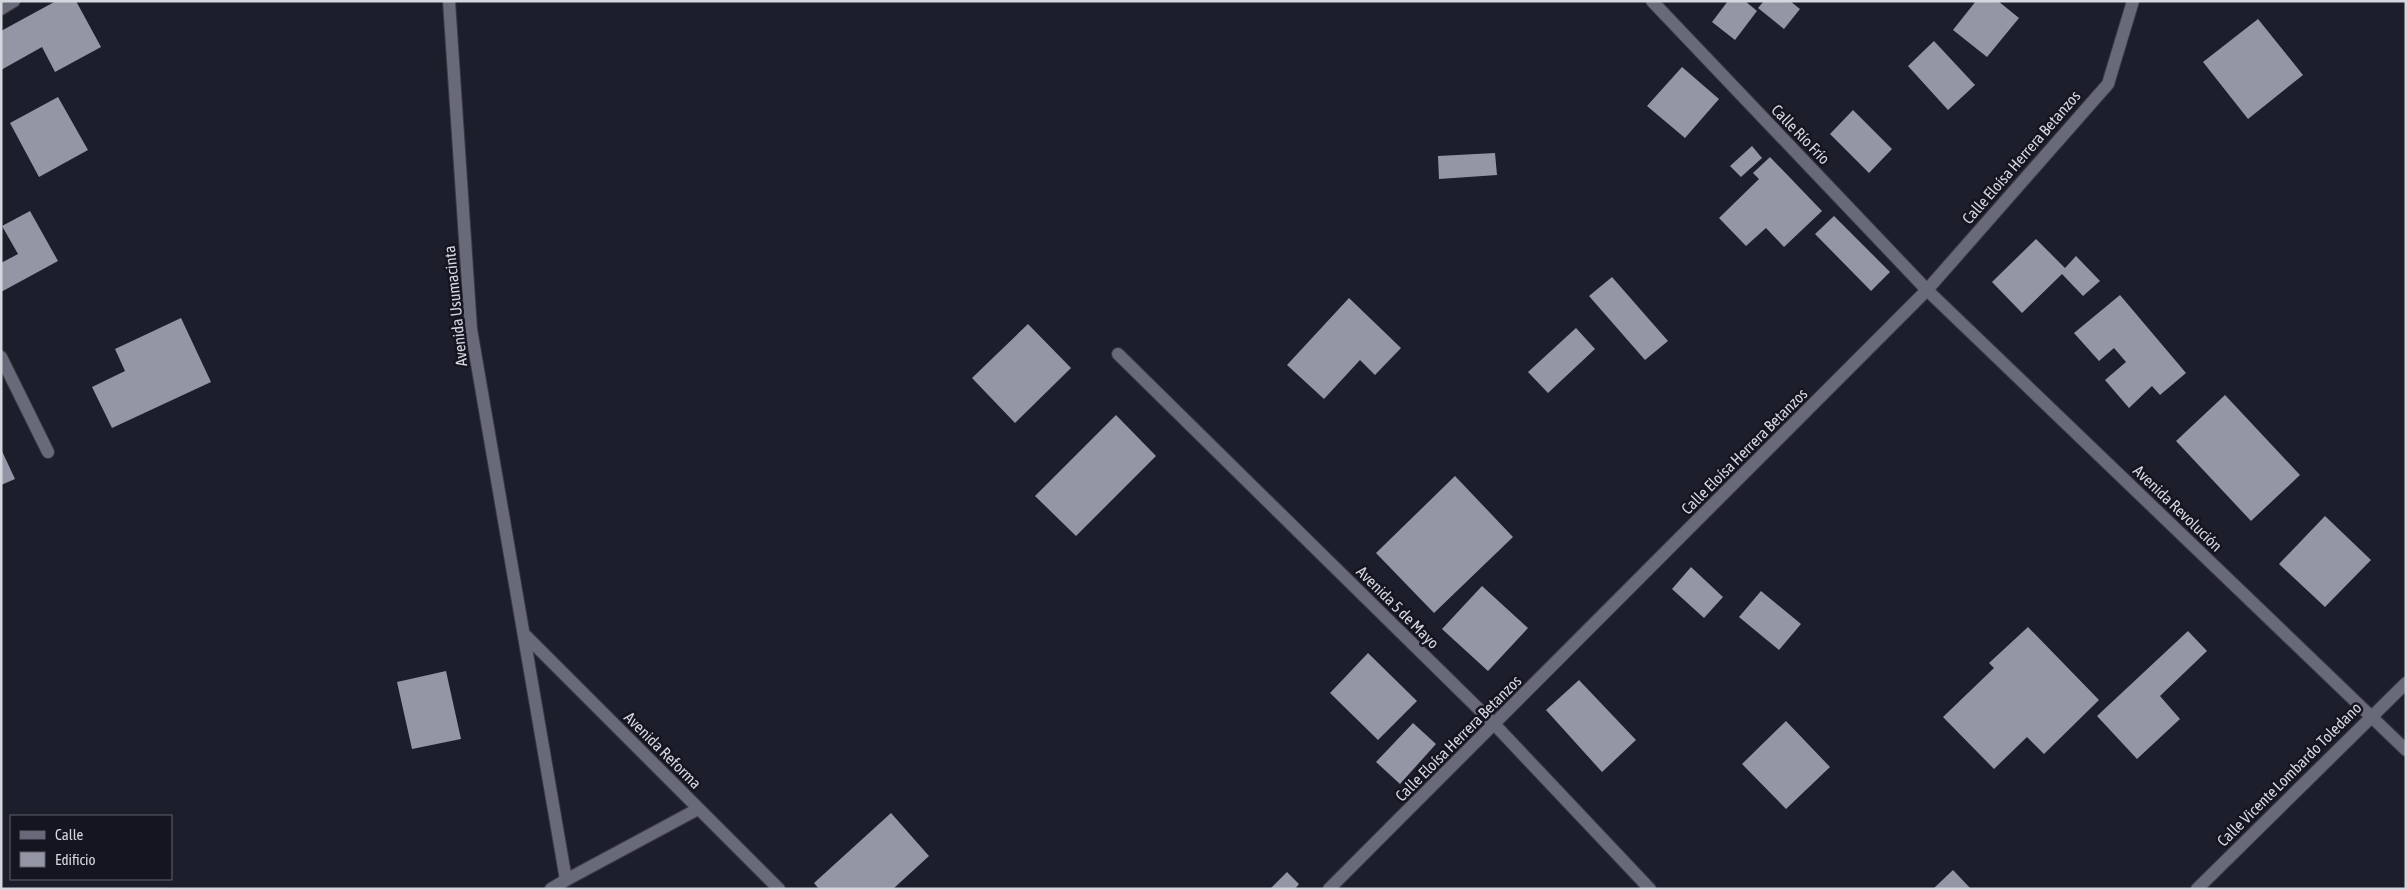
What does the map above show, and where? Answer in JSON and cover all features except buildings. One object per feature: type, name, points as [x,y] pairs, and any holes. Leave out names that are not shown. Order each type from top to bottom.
[{"type":"street","points":[[1,9],[14,1]]},
{"type":"street","name":"Avenida Usumacinta","points":[[449,1],[471,329],[566,880]]},
{"type":"street","name":"Calle Río Frío","points":[[1652,1],[1927,290]]},
{"type":"street","name":"Calle Eloísa Herrera Betanzos","points":[[1329,889],[1495,725],[1927,290],[2108,84],[2133,1]]},
{"type":"street","name":"Avenida Revolución","points":[[1927,290],[2406,750]]},
{"type":"street","name":"Avenida 5 de Mayo","points":[[1118,354],[1495,725],[1650,889]]},
{"type":"street","points":[[1,357],[48,452]]},
{"type":"street","name":"Avenida Reforma","points":[[524,634],[779,889]]},
{"type":"street","name":"Calle Vicente Lombardo Toledano","points":[[2197,889],[2371,715],[2406,683]]},
{"type":"street","points":[[551,889],[698,809]]}]
